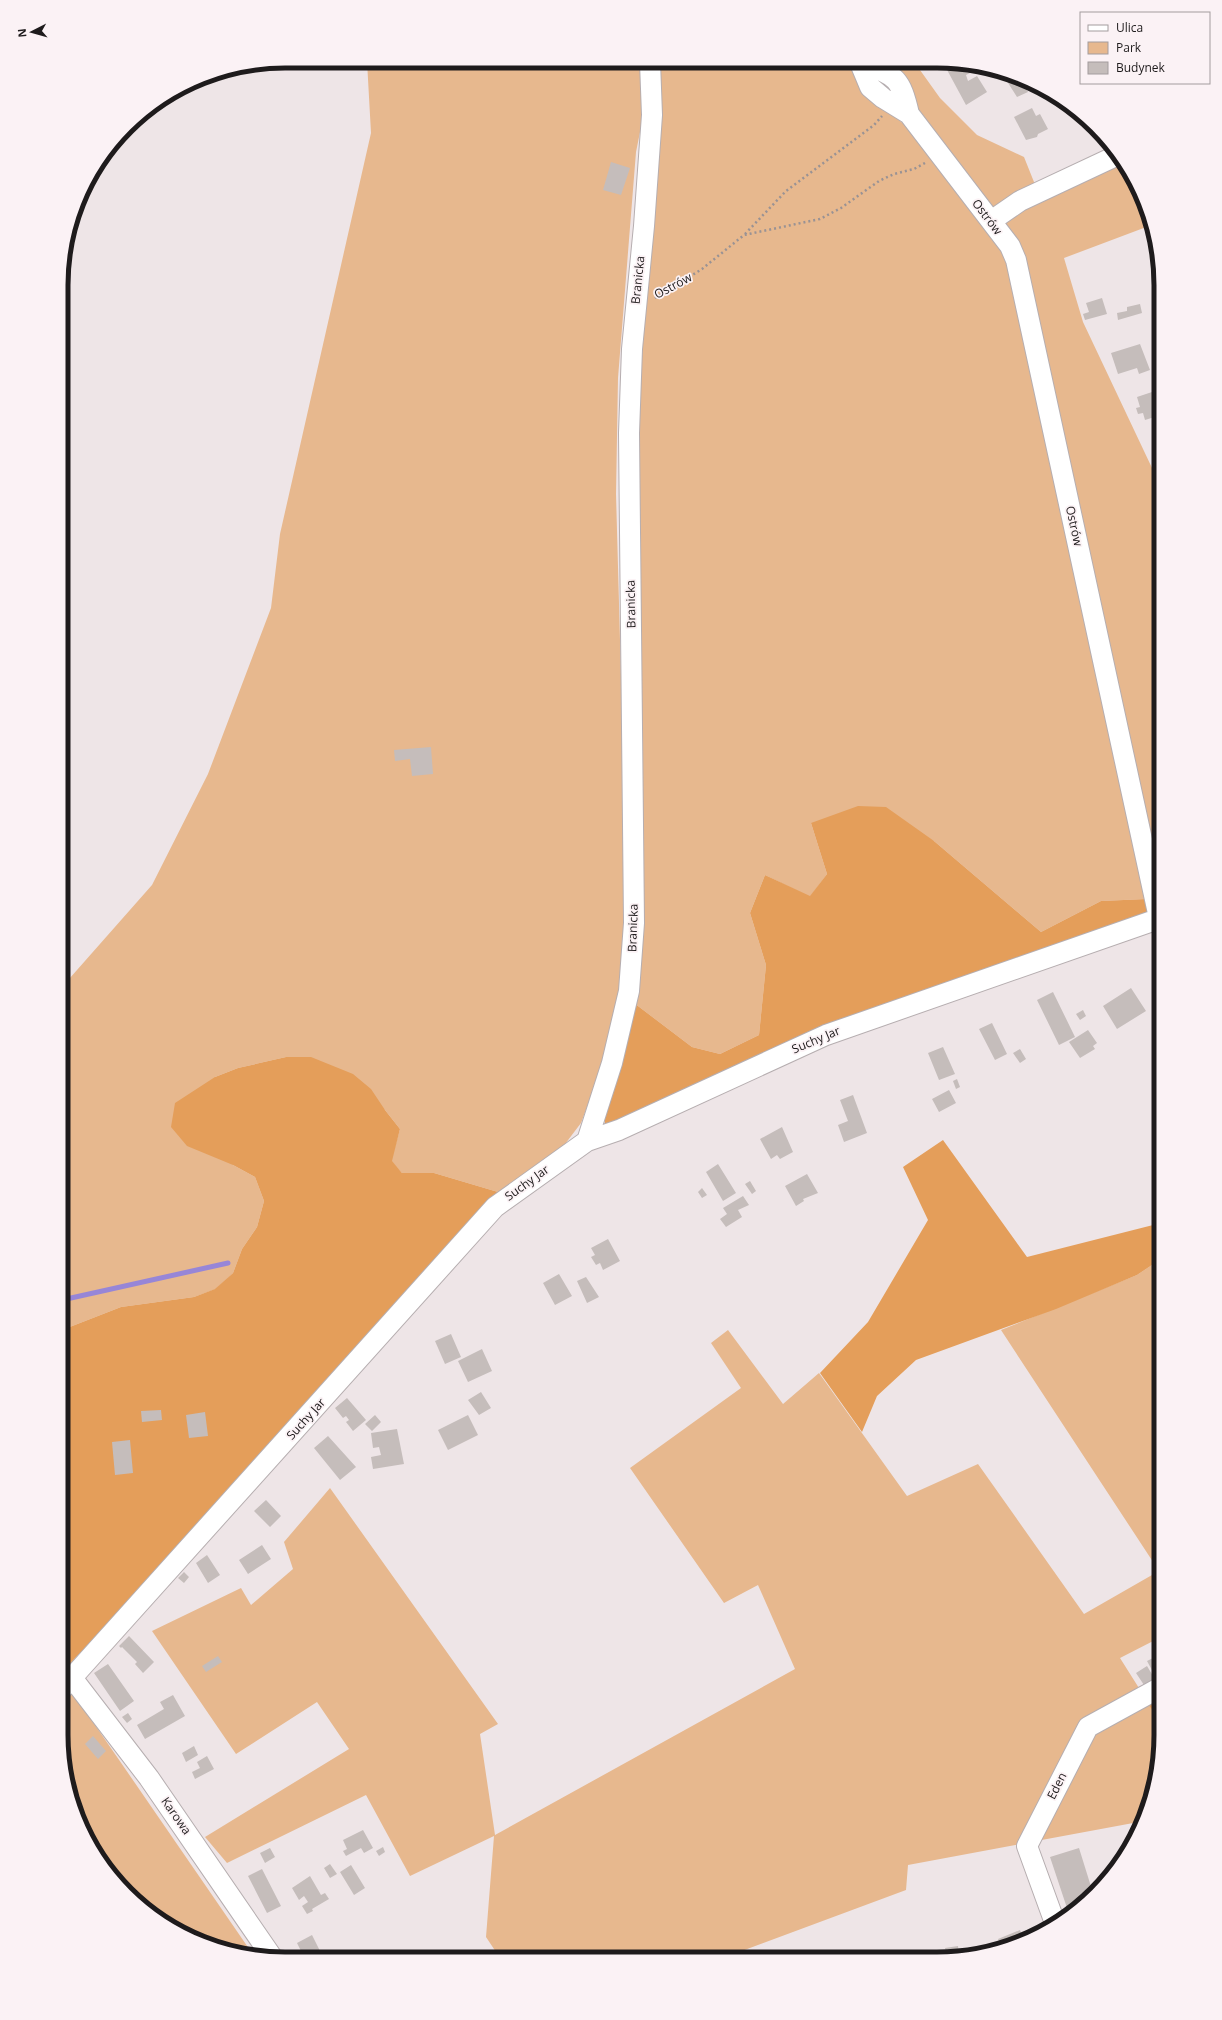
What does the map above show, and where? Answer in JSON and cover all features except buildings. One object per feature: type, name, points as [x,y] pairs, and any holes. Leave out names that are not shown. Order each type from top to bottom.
[{"type":"street","name":"Branicka","points":[[586,1141],[612,1064],[629,991],[634,924],[629,433],[632,349],[652,115],[650,68]]},
{"type":"street","name":"Ostrów","points":[[873,68],[891,75],[904,91],[901,109],[940,155],[1010,246],[1016,260],[1154,891]]},
{"type":"street","points":[[991,222],[1020,201],[1112,158]]},
{"type":"street","name":"Suchy Jar","points":[[68,1684],[495,1207],[586,1141],[619,1130],[826,1035],[1154,920]]},
{"type":"street","name":"Karowa","points":[[68,1686],[149,1778],[268,1952]]},
{"type":"street","name":"Eden","points":[[1053,1918],[1027,1846],[1088,1727],[1154,1690]]},
{"type":"path","points":[[744,235],[786,191],[874,125],[901,109]]},
{"type":"path","name":"Ostrów","points":[[636,299],[656,298],[670,290],[702,269],[744,235],[820,219],[841,208],[879,181],[894,174],[914,169],[940,155]]},
{"type":"green space","points":[[367,68],[642,68],[646,102],[636,152],[618,378],[616,494],[627,895],[620,988],[606,1056],[581,1123],[559,1152],[498,1192],[434,1173],[402,1173],[391,1161],[400,1129],[385,1110],[286,1057],[238,1068],[215,1077],[233,1165],[255,1177],[264,1201],[257,1227],[242,1249],[233,1273],[216,1289],[194,1297],[121,1307],[68,1328],[68,980],[152,885],[208,774],[271,608],[280,534],[371,133]]},
{"type":"green space","points":[[658,68],[857,68],[886,110],[909,128],[1001,250],[1012,273],[1146,899],[1101,901],[1041,932],[934,841],[811,823],[827,874],[810,897],[765,875],[750,913],[766,965],[759,1035],[720,1054],[692,1047],[634,1003],[637,422],[661,109]]},
{"type":"green space","points":[[893,68],[919,68],[940,98],[977,135],[1024,157],[1040,197],[1115,162],[1132,189],[1146,227],[1064,258],[1083,322],[1154,472],[1154,857],[1020,251],[921,124],[912,89]]},
{"type":"green space","points":[[1154,1264],[1154,1563],[1001,1330],[1137,1275]]},
{"type":"green space","points":[[728,1330],[783,1404],[819,1373],[907,1496],[978,1464],[1084,1614],[1154,1574],[1154,1641],[1120,1658],[1154,1712],[1154,1749],[1150,1777],[1147,1791],[1135,1823],[908,1865],[906,1890],[739,1952],[496,1952],[486,1937],[494,1836],[410,1876],[366,1795],[227,1863],[205,1837],[349,1749],[317,1702],[236,1754],[152,1631],[241,1588],[251,1605],[293,1569],[284,1542],[330,1488],[498,1724],[480,1734],[495,1835],[795,1669],[758,1585],[724,1603],[630,1468],[741,1388],[711,1343]]},
{"type":"green space","points":[[73,1693],[249,1949],[229,1945],[215,1940],[189,1930],[177,1923],[142,1898],[113,1867],[90,1831],[75,1791],[68,1749],[68,1698]]},
{"type":"shaded area","points":[[858,806],[886,807],[934,841],[1041,932],[1101,901],[1146,899],[1149,918],[625,1123],[605,1125],[604,1112],[634,1003],[692,1047],[720,1054],[759,1035],[766,965],[750,913],[765,875],[810,896],[827,874],[811,823]]},
{"type":"shaded area","points":[[286,1057],[311,1057],[353,1074],[371,1089],[400,1129],[392,1161],[402,1173],[434,1173],[498,1192],[282,1435],[68,1666],[68,1328],[121,1307],[194,1297],[215,1289],[233,1273],[242,1249],[257,1227],[264,1201],[255,1177],[233,1165],[187,1146],[171,1127],[175,1103],[215,1077],[238,1068]]},
{"type":"shaded area","points":[[943,1140],[1027,1257],[1154,1225],[1154,1264],[1137,1275],[1056,1309],[916,1360],[877,1396],[862,1432],[820,1373],[868,1322],[928,1220],[903,1167]]},
{"type":"shaded area","points":[[1154,1702],[1154,1712],[1149,1705]]},
{"type":"waterway","points":[[68,1299],[228,1263]]}]
